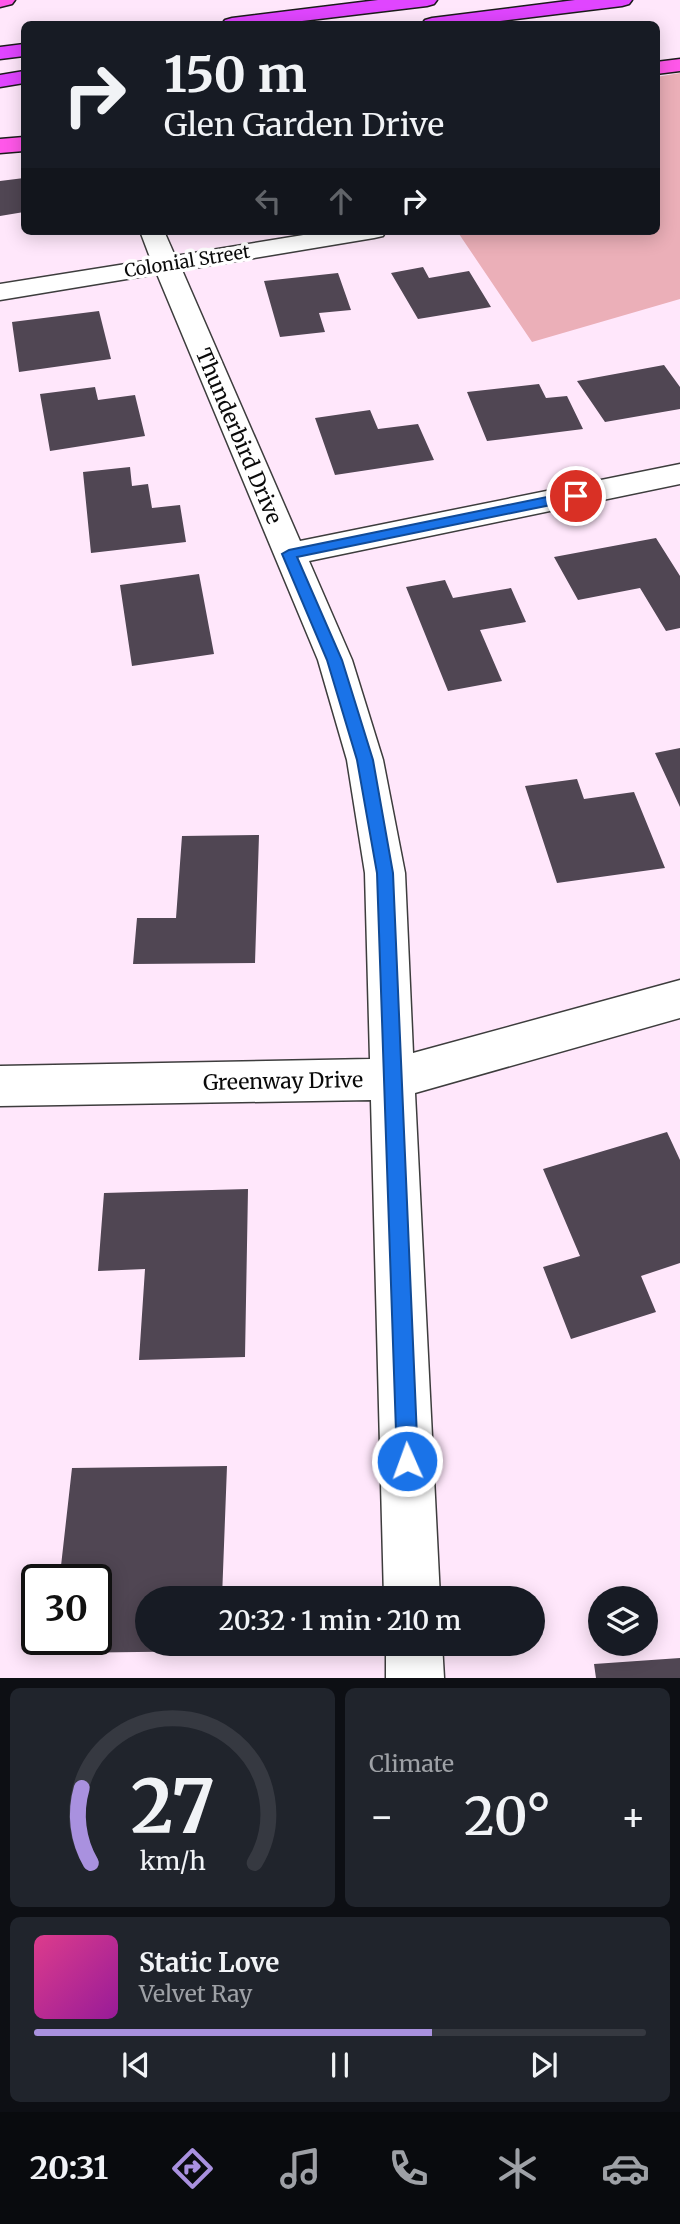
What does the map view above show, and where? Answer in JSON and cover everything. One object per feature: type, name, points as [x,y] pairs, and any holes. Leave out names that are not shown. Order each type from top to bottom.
[{"type":"highway","points":[[256,21],[426,0]]},
{"type":"highway","points":[[456,21],[622,0]]},
{"type":"highway","points":[[0,53],[21,50]]},
{"type":"highway","points":[[0,80],[21,77]]},
{"type":"main road","points":[[0,1],[5,0]]},
{"type":"main road","points":[[660,68],[680,65]]},
{"type":"main road","points":[[0,146],[21,144]]},
{"type":"street","name":"Colonial Street","points":[[0,292],[160,248],[324,235]]},
{"type":"street","name":"Thunderbird Drive","points":[[160,248],[335,660],[365,760],[385,873],[412,1586]]},
{"type":"street","points":[[289,554],[680,474]]},
{"type":"street","name":"Greenway Drive","points":[[0,1086],[394,1079],[680,999]]},
{"type":"street","points":[[414,1656],[415,1678]]},
{"type":"shaded area","points":[[680,73],[680,299],[532,342],[460,235],[660,235],[660,76]]},
{"type":"building","points":[[21,178],[21,212],[0,216],[0,181]]},
{"type":"building","points":[[423,267],[429,278],[469,271],[491,307],[418,319],[391,273]]},
{"type":"building","points":[[338,273],[351,310],[319,313],[325,332],[280,337],[264,281]]},
{"type":"building","points":[[99,311],[111,359],[19,372],[12,322]]},
{"type":"building","points":[[664,365],[680,387],[680,409],[605,422],[577,381]]},
{"type":"building","points":[[539,384],[546,398],[567,396],[583,429],[487,441],[467,392]]},
{"type":"building","points":[[95,387],[98,400],[135,395],[145,436],[50,451],[40,394]]},
{"type":"building","points":[[370,410],[378,429],[418,424],[434,460],[335,475],[315,418]]},
{"type":"building","points":[[130,467],[132,486],[148,484],[152,508],[180,505],[186,542],[91,553],[83,472]]},
{"type":"building","points":[[656,538],[680,576],[680,628],[666,631],[640,588],[578,600],[554,557]]},
{"type":"building","points":[[199,574],[214,654],[132,666],[120,585]]},
{"type":"building","points":[[445,580],[453,598],[511,588],[526,622],[480,630],[502,681],[448,691],[406,587]]},
{"type":"building","points":[[680,748],[680,807],[655,753]]},
{"type":"building","points":[[577,779],[584,799],[634,792],[665,868],[557,883],[525,786]]},
{"type":"building","points":[[259,835],[255,963],[133,964],[137,918],[176,918],[182,836]]},
{"type":"building","points":[[667,1132],[680,1160],[680,1263],[641,1276],[656,1312],[571,1339],[543,1267],[580,1256],[543,1169]]},
{"type":"building","points":[[248,1189],[245,1357],[139,1360],[145,1269],[98,1271],[104,1193]]},
{"type":"building","points":[[227,1466],[222,1586],[135,1586],[135,1652],[112,1652],[112,1564],[61,1564],[72,1468]]},
{"type":"building","points":[[680,1658],[680,1678],[596,1678],[594,1664]]},
{"type":"route","points":[[407,1461],[385,873],[365,760],[335,660],[289,554],[576,496]]}]
